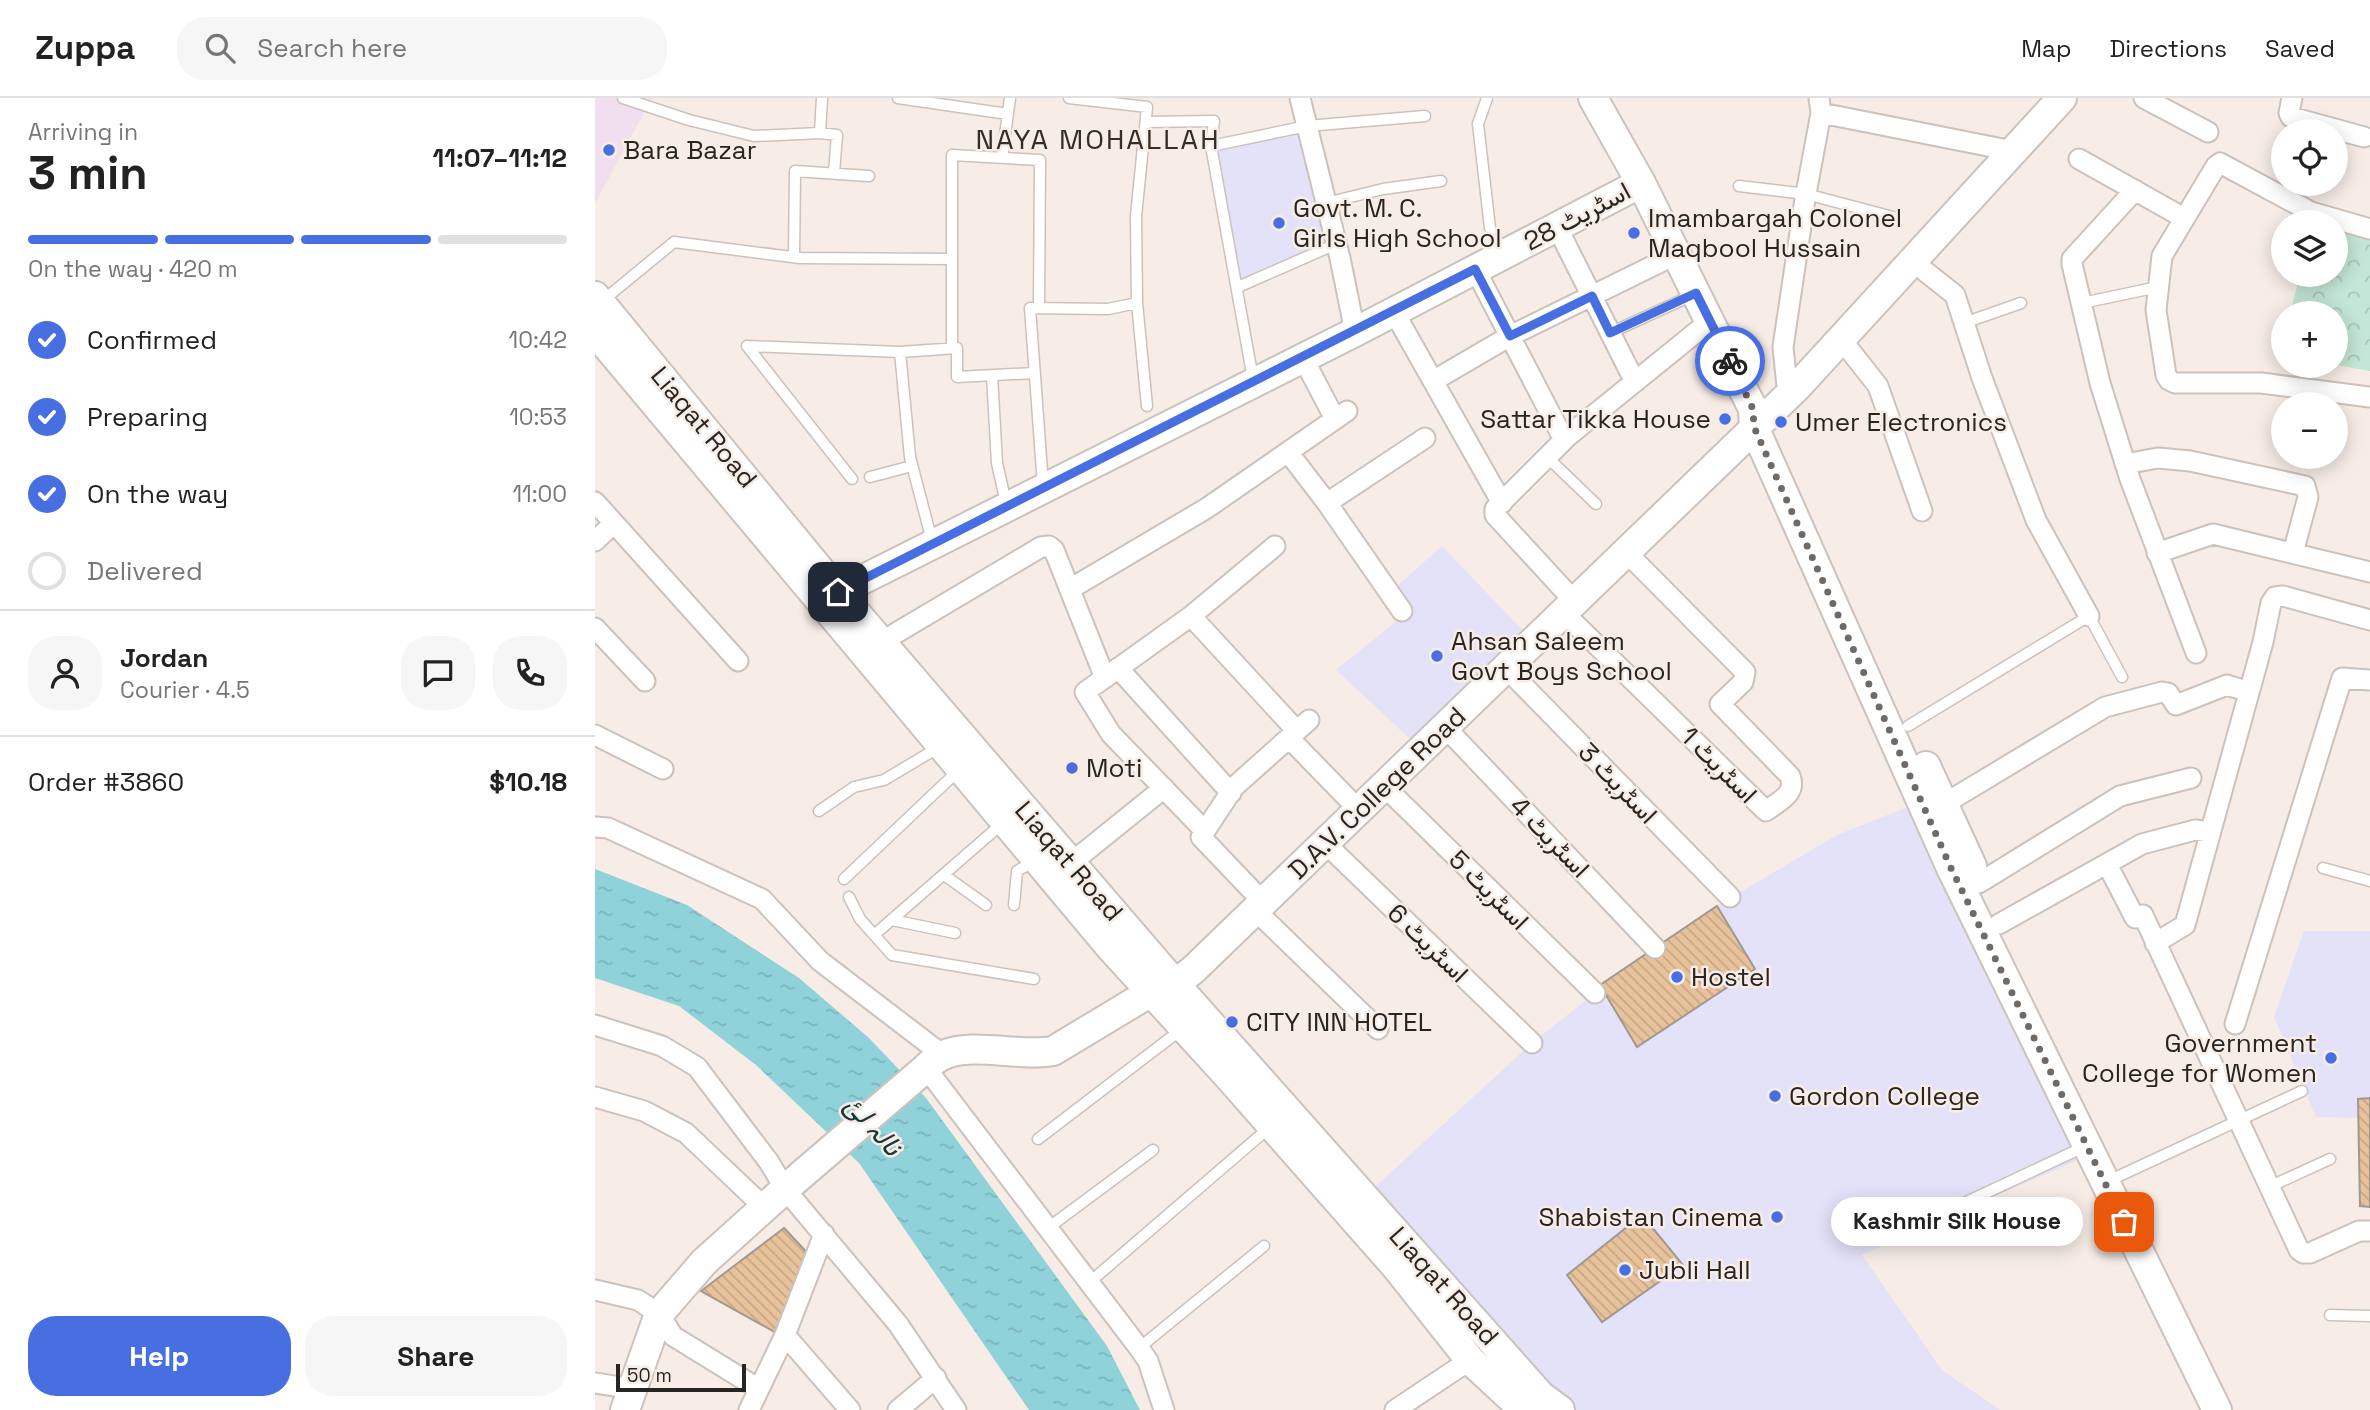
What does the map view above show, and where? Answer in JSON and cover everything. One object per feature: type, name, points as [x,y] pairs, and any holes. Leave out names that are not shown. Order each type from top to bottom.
[{"type":"street","points":[[1300,98],[1355,332]]},
{"type":"street","points":[[1593,98],[1641,183],[1758,417],[2233,1410]]},
{"type":"street","name":"D.A.V. College Road","points":[[934,1061],[961,1050],[1035,1054],[1053,1051],[1193,970],[1570,608],[1758,417],[1788,396],[2062,98]]},
{"type":"street","points":[[2144,98],[2208,132]]},
{"type":"street","points":[[2292,98],[2289,113],[2291,117],[2364,137]]},
{"type":"street","points":[[1788,396],[1783,347],[1820,105],[2013,151]]},
{"type":"street","points":[[2079,159],[2184,218]]},
{"type":"street","points":[[2370,229],[2311,212],[2220,163],[2162,256],[2156,310],[2166,375],[2175,383],[2261,383],[2370,397]]},
{"type":"street","name":"اسٹریٹ 28","points":[[838,592],[1355,332],[1641,183]]},
{"type":"street","points":[[2135,190],[2073,259],[2072,264],[2100,383],[2125,464],[2196,653]]},
{"type":"street","points":[[1557,227],[1635,382]]},
{"type":"street","points":[[1433,382],[1510,336],[1677,254]]},
{"type":"street","points":[[1912,261],[1955,295],[1982,378],[2036,520],[2089,616]]},
{"type":"street","points":[[1475,269],[1564,440]]},
{"type":"street","name":"Liaqat Road","points":[[598,299],[838,592],[1071,863],[1163,988],[1184,1027],[1397,1268],[1470,1360],[1524,1410]]},
{"type":"street","points":[[1394,312],[1502,503]]},
{"type":"street","points":[[1570,608],[1495,515],[1495,509],[1564,440],[1710,321]]},
{"type":"street","name":"Liaqat Road","points":[[595,332],[1037,860],[1163,988],[1542,1396],[1560,1410]]},
{"type":"street","points":[[1841,339],[1878,386],[1922,511]]},
{"type":"street","points":[[1070,589],[1207,508],[1341,415],[1303,358]]},
{"type":"street","points":[[1758,417],[1951,868],[2217,1410]]},
{"type":"street","points":[[1327,503],[1425,438]]},
{"type":"street","points":[[1288,452],[1402,611]]},
{"type":"street","points":[[2125,464],[2158,458],[2190,461],[2305,486],[2308,496],[2293,553]]},
{"type":"street","points":[[595,502],[738,661]]},
{"type":"street","points":[[595,541],[614,523]]},
{"type":"street","points":[[2157,553],[2213,534],[2370,572]]},
{"type":"street","points":[[881,642],[1041,547],[1049,546],[1054,550],[1111,673],[1231,793]]},
{"type":"street","points":[[1205,831],[1111,734],[1085,692],[1191,615],[1275,546]]},
{"type":"street","name":"اسٹریٹ 1","points":[[1570,608],[1766,811],[1791,792],[1793,785],[1790,776],[1720,704],[1720,701],[1743,682],[1745,673],[1626,552]]},
{"type":"street","points":[[2155,943],[2185,925],[2263,642],[2271,603],[2275,597],[2283,596],[2370,620]]},
{"type":"street","points":[[1191,615],[1298,730],[1359,810]]},
{"type":"street","points":[[595,628],[645,681]]},
{"type":"street","name":"اسٹریٹ 3","points":[[1506,668],[1730,897]]},
{"type":"street","points":[[2235,1024],[2342,678],[2370,680]]},
{"type":"street","points":[[1944,804],[2105,707],[2162,692],[2168,693],[2176,705],[2227,685],[2249,692]]},
{"type":"street","name":"اسٹریٹ 4","points":[[1445,727],[1655,948]]},
{"type":"street","points":[[1298,730],[1231,793],[1202,837],[1259,906],[1378,1028]]},
{"type":"street","points":[[595,734],[663,769]]},
{"type":"street","points":[[1979,883],[2120,796],[2191,778]]},
{"type":"street","name":"اسٹریٹ 5","points":[[1384,786],[1595,993]]},
{"type":"street","points":[[1071,863],[1164,788]]},
{"type":"street","points":[[595,827],[608,828],[762,899],[820,961],[934,1061],[1048,1228],[1148,1361],[1164,1410]]},
{"type":"street","points":[[1999,924],[2142,844],[2195,830],[2210,832]]},
{"type":"street","name":"اسٹریٹ 6","points":[[1325,843],[1532,1043]]},
{"type":"street","points":[[2107,864],[2135,918],[2143,915],[2299,1250],[2310,1252],[2359,1231],[2370,1231]]},
{"type":"street","points":[[595,1025],[662,1046],[697,1067],[769,1162],[792,1182],[824,1234],[898,1324],[956,1410]]},
{"type":"street","points":[[595,1383],[629,1399],[659,1314],[705,1262],[792,1182],[934,1061]]},
{"type":"street","points":[[595,1097],[644,1111],[686,1133],[765,1209]]},
{"type":"street","points":[[749,1410],[785,1335],[824,1234]]},
{"type":"street","points":[[595,1290],[638,1300],[659,1314],[673,1336],[759,1389]]},
{"type":"street","points":[[785,1335],[850,1410]]},
{"type":"street","points":[[1395,1410],[1470,1360]]},
{"type":"street","points":[[898,1410],[936,1378]]},
{"type":"lane","points":[[623,98],[689,120],[754,136],[820,133],[837,135],[834,173]]},
{"type":"lane","points":[[820,133],[822,98]]},
{"type":"lane","points":[[898,98],[1008,114]]},
{"type":"lane","points":[[1002,158],[1010,98]]},
{"type":"lane","points":[[1069,98],[1147,107],[1136,216],[1137,303],[1147,406]]},
{"type":"lane","points":[[1487,98],[1478,124],[1488,215],[1490,228],[1505,254]]},
{"type":"lane","points":[[1212,146],[1307,126],[1425,116]]},
{"type":"lane","points":[[1146,122],[1214,121],[1212,146],[1254,383]]},
{"type":"lane","points":[[952,348],[952,155],[1041,160],[1039,308]]},
{"type":"lane","points":[[794,257],[795,171],[869,176]]},
{"type":"lane","points":[[1326,204],[1383,189],[1441,181]]},
{"type":"lane","points":[[1739,186],[1806,194],[1893,217]]},
{"type":"lane","points":[[598,299],[674,242],[794,257],[953,259]]},
{"type":"lane","points":[[1238,287],[1336,243]]},
{"type":"lane","points":[[2082,303],[2158,287]]},
{"type":"lane","points":[[1610,333],[1696,293]]},
{"type":"lane","points":[[1043,489],[1031,308],[1108,309],[1137,303]]},
{"type":"lane","points":[[1964,323],[2021,303]]},
{"type":"lane","points":[[852,479],[747,346],[900,352],[957,348],[957,377],[1034,373]]},
{"type":"lane","points":[[900,352],[912,466],[932,544]]},
{"type":"lane","points":[[992,375],[997,463],[1007,507]]},
{"type":"lane","points":[[1547,457],[1596,504]]},
{"type":"lane","points":[[870,477],[912,466]]},
{"type":"lane","points":[[1908,726],[2089,616],[2122,677]]},
{"type":"lane","points":[[819,811],[854,787],[884,780],[941,746]]},
{"type":"lane","points":[[843,879],[960,769]]},
{"type":"lane","points":[[874,935],[1005,822]]},
{"type":"lane","points":[[1014,905],[1017,871],[1037,860]]},
{"type":"lane","points":[[2323,868],[2370,881]]},
{"type":"lane","points":[[944,874],[986,905]]},
{"type":"lane","points":[[849,897],[860,919],[892,955],[1034,979]]},
{"type":"lane","points":[[892,920],[955,933]]},
{"type":"lane","points":[[1038,1139],[1184,1027]]},
{"type":"lane","points":[[2119,1176],[2302,1091]]},
{"type":"lane","points":[[1098,1275],[1272,1125]]},
{"type":"lane","points":[[1928,1220],[2087,1146]]},
{"type":"lane","points":[[1048,1228],[1153,1150]]},
{"type":"lane","points":[[2271,1186],[2330,1159]]},
{"type":"lane","points":[[1139,1348],[1264,1246]]},
{"type":"lane","points":[[2330,1315],[2370,1316]]},
{"type":"shaded area","name":"Bara Bazar","points":[[595,98],[652,98],[595,203]]},
{"type":"shaded area","name":"Govt. M. C. Girls High School","points":[[1307,126],[1336,244],[1238,287],[1211,146]]},
{"type":"shaded area","name":"Ahsan Saleem Govt Boys School","points":[[1442,546],[1534,642],[1423,751],[1336,670],[1402,617],[1389,593]]},
{"type":"shaded area","name":"Gordon College","points":[[1933,797],[2103,1149],[1862,1255],[1942,1370],[2000,1410],[1560,1410],[1364,1197],[1532,1043],[1595,993],[1717,906],[1837,835]]},
{"type":"shaded area","name":"Government College for Women","points":[[2304,931],[2370,931],[2370,1098],[2358,1099],[2358,1118],[2316,1117],[2274,1017]]},
{"type":"green space","points":[[2348,230],[2370,235],[2370,371],[2348,367],[2348,301],[2293,301],[2297,287],[2348,287]]},
{"type":"water","name":"نالہ لئ","points":[[595,869],[687,905],[799,978],[869,1038],[926,1098],[1107,1346],[1140,1410],[1029,1410],[859,1163],[756,1065],[679,1006],[595,978]]},
{"type":"building","name":"Hostel","points":[[1717,906],[1755,969],[1637,1047],[1600,985]]},
{"type":"building","points":[[2370,1098],[2370,1207],[2360,1206],[2358,1099]]},
{"type":"building","name":"Jubli Hall","points":[[1642,1215],[1683,1265],[1602,1322],[1567,1275]]},
{"type":"building","points":[[784,1228],[816,1262],[780,1335],[701,1291]]},
{"type":"way so far","points":[[1730,361],[1753,409],[1754,427],[1912,775],[1942,848],[2124,1222]]},
{"type":"place","name":"Bara Bazar","points":[[609,150]]},
{"type":"place","name":"Govt. M. C. Girls High School","points":[[1279,223]]},
{"type":"place","name":"Imambargah Colonel Maqbool Hussain","points":[[1634,233]]},
{"type":"place","name":"Sattar Tikka House","points":[[1725,419]]},
{"type":"place","name":"Umer Electronics","points":[[1781,422]]},
{"type":"place","name":"Ahsan Saleem Govt Boys School","points":[[1437,656]]},
{"type":"place","name":"Moti","points":[[1072,768]]},
{"type":"place","name":"Hostel","points":[[1677,977]]},
{"type":"place","name":"CITY INN HOTEL","points":[[1232,1022]]},
{"type":"place","name":"Government College for Women","points":[[2331,1058]]},
{"type":"place","name":"Gordon College","points":[[1775,1096]]},
{"type":"place","name":"Shabistan Cinema","points":[[1777,1217]]},
{"type":"place","name":"Kashmir Silk House","points":[[2124,1222]]},
{"type":"place","name":"Jubli Hall","points":[[1625,1270]]},
{"type":"district","name":"NAYA MOHALLAH","points":[[1098,139]]},
{"type":"route","points":[[838,592],[1475,269],[1510,336],[1592,296],[1610,333],[1696,293],[1730,361]]}]
